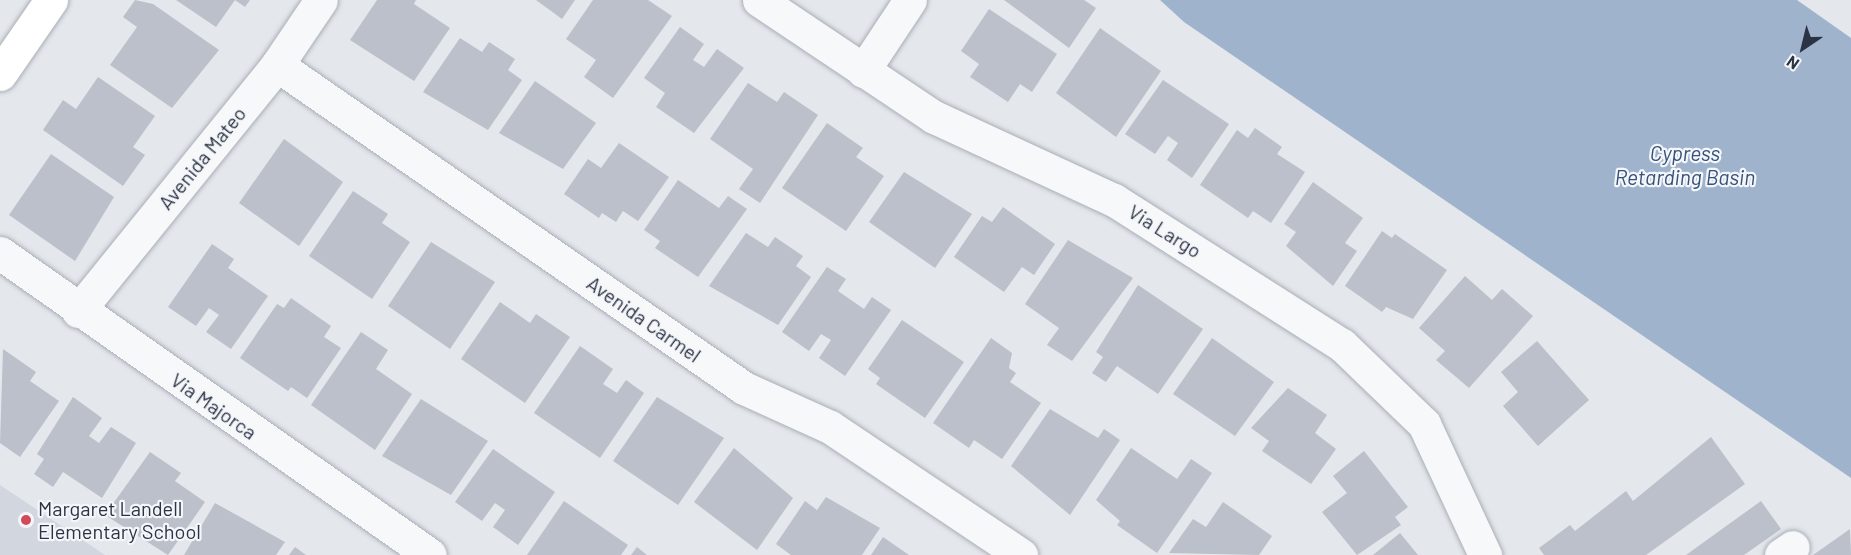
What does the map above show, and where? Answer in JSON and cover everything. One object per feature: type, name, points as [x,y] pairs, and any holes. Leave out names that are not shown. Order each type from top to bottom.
[{"type":"main road","points":[[0,74],[51,0]]},
{"type":"street","name":"Avenida Mateo","points":[[78,311],[277,65],[321,0]]},
{"type":"street","name":"Via Largo","points":[[759,0],[934,117],[1114,200],[1342,345],[1424,424],[1485,555]]},
{"type":"street","points":[[862,71],[910,0]]},
{"type":"street","name":"Avenida Carmel","points":[[277,65],[744,388],[830,427],[1021,555]]},
{"type":"street","name":"Via Majorca","points":[[0,253],[78,311],[430,555]]},
{"type":"shaded area","name":"Margaret Landell Elementary School","points":[[0,485],[105,555],[0,555]]},
{"type":"water","name":"Cypress Retarding Basin","points":[[1160,0],[1797,0],[1851,38],[1851,478],[1184,22]]},
{"type":"building","points":[[135,0],[153,4],[219,50],[172,108],[110,65],[137,27],[123,17]]},
{"type":"building","points":[[176,0],[235,0],[216,27]]},
{"type":"building","points":[[235,0],[250,0],[245,7]]},
{"type":"building","points":[[377,0],[416,0],[414,4],[450,28],[414,81],[350,40]]},
{"type":"building","points":[[536,0],[575,0],[562,19]]},
{"type":"building","points":[[593,0],[648,0],[672,16],[613,98],[584,77],[596,60],[566,39]]},
{"type":"building","points":[[1004,0],[1084,0],[1096,8],[1069,48]]},
{"type":"building","points":[[989,9],[1057,54],[1032,92],[1020,84],[1008,102],[970,77],[979,64],[961,51]]},
{"type":"building","points":[[680,27],[704,44],[693,60],[704,67],[717,49],[744,68],[694,133],[656,107],[665,93],[644,78]]},
{"type":"building","points":[[1100,28],[1161,71],[1116,137],[1056,93]]},
{"type":"building","points":[[460,38],[482,52],[489,42],[515,59],[508,70],[522,80],[488,130],[423,92]]},
{"type":"building","points":[[98,77],[155,116],[133,147],[145,155],[123,186],[43,130],[63,100],[76,109]]},
{"type":"building","points":[[1163,80],[1229,124],[1192,178],[1167,160],[1178,143],[1168,136],[1155,154],[1125,134]]},
{"type":"building","points":[[535,81],[596,123],[563,169],[499,133]]},
{"type":"building","points":[[748,83],[777,102],[784,92],[818,115],[760,203],[739,189],[753,169],[710,139]]},
{"type":"building","points":[[827,123],[863,148],[856,157],[884,176],[846,231],[782,188]]},
{"type":"building","points":[[1255,128],[1282,147],[1277,154],[1305,172],[1271,223],[1253,211],[1248,218],[1200,185],[1237,130],[1248,138]]},
{"type":"building","points":[[284,139],[343,182],[299,246],[239,203]]},
{"type":"building","points":[[619,143],[669,177],[638,221],[623,211],[616,222],[602,213],[599,218],[564,194],[588,159],[601,168]]},
{"type":"building","points":[[51,154],[114,197],[75,261],[9,215]]},
{"type":"building","points":[[904,172],[972,214],[935,268],[869,222]]},
{"type":"building","points":[[678,180],[719,208],[728,196],[747,209],[698,277],[655,248],[660,241],[644,230]]},
{"type":"building","points":[[1313,182],[1363,218],[1345,243],[1357,251],[1333,286],[1286,246],[1296,232],[1284,224]]},
{"type":"building","points":[[353,191],[388,214],[382,223],[410,242],[372,299],[309,256]]},
{"type":"building","points":[[1003,207],[1055,244],[1034,275],[1022,267],[1004,292],[954,257],[982,216],[992,222]]},
{"type":"building","points":[[1382,231],[1392,238],[1395,234],[1447,270],[1413,319],[1386,307],[1382,312],[1345,286]]},
{"type":"building","points":[[746,233],[768,247],[775,237],[803,256],[796,266],[811,277],[778,325],[709,286]]},
{"type":"building","points":[[1068,240],[1133,278],[1072,361],[1047,345],[1059,328],[1025,304]]},
{"type":"building","points":[[431,242],[495,282],[450,349],[388,306]]},
{"type":"building","points":[[212,244],[234,259],[228,268],[268,296],[231,349],[206,332],[219,315],[209,308],[196,326],[168,307]]},
{"type":"building","points":[[827,267],[846,279],[838,291],[864,309],[872,297],[891,310],[845,376],[819,358],[831,340],[821,334],[809,351],[782,332]]},
{"type":"building","points":[[1465,276],[1492,300],[1502,289],[1533,316],[1469,388],[1436,360],[1445,351],[1419,328]]},
{"type":"building","points":[[1138,285],[1203,329],[1158,394],[1117,366],[1106,382],[1092,373],[1103,357],[1096,352]]},
{"type":"building","points":[[291,298],[331,326],[324,337],[341,348],[307,398],[291,387],[288,391],[240,358],[277,304],[284,308]]},
{"type":"building","points":[[500,302],[530,323],[536,314],[570,337],[525,403],[461,359]]},
{"type":"building","points":[[902,320],[964,362],[925,418],[876,384],[880,378],[868,369]]},
{"type":"building","points":[[361,332],[388,350],[376,369],[412,394],[375,450],[311,405]]},
{"type":"building","points":[[991,338],[1012,353],[1009,368],[1016,373],[1010,382],[1041,403],[1002,459],[974,440],[969,448],[933,423]]},
{"type":"building","points":[[1212,338],[1274,382],[1235,436],[1173,394]]},
{"type":"building","points":[[1537,341],[1589,400],[1538,446],[1503,406],[1518,392],[1501,372]]},
{"type":"building","points":[[580,346],[613,369],[603,384],[617,393],[626,380],[644,393],[600,458],[534,413]]},
{"type":"building","points":[[3,349],[36,372],[30,381],[59,401],[20,457],[0,443]]},
{"type":"building","points":[[1288,388],[1327,415],[1315,433],[1336,449],[1311,484],[1262,451],[1269,441],[1251,428]]},
{"type":"building","points":[[73,397],[102,418],[89,436],[99,443],[111,427],[136,443],[102,498],[63,472],[53,487],[34,474],[44,459],[37,454]]},
{"type":"building","points":[[657,397],[724,438],[678,505],[613,461]]},
{"type":"building","points":[[421,399],[488,441],[451,495],[382,456]]},
{"type":"building","points":[[1050,409],[1098,438],[1104,429],[1120,440],[1070,515],[1011,466]]},
{"type":"building","points":[[1711,437],[1745,484],[1646,555],[1544,555],[1539,548],[1570,525],[1575,531],[1626,491],[1633,501]]},
{"type":"building","points":[[734,448],[793,498],[757,550],[694,502]]},
{"type":"building","points":[[1131,448],[1177,479],[1191,459],[1212,473],[1157,553],[1117,525],[1120,521],[1096,500]]},
{"type":"building","points":[[493,449],[555,492],[518,545],[493,527],[505,510],[495,503],[482,521],[455,502]]},
{"type":"building","points":[[1364,451],[1408,507],[1395,517],[1401,525],[1357,555],[1322,512],[1347,493],[1333,476]]},
{"type":"building","points":[[150,452],[181,473],[175,481],[205,502],[168,555],[105,515]]},
{"type":"building","points":[[826,497],[880,528],[862,555],[791,555],[776,544],[805,501],[817,510]]},
{"type":"building","points":[[564,501],[628,545],[621,555],[527,555]]},
{"type":"building","points":[[1761,501],[1781,529],[1744,555],[1686,555]]},
{"type":"building","points":[[1223,502],[1272,536],[1259,555],[1169,553],[1193,519],[1206,527]]},
{"type":"building","points":[[215,503],[285,542],[276,555],[184,555]]},
{"type":"building","points":[[1850,529],[1851,555],[1813,555]]},
{"type":"building","points":[[1400,533],[1418,555],[1373,555]]},
{"type":"building","points":[[883,537],[909,555],[871,555]]},
{"type":"building","points":[[295,547],[306,555],[289,555]]},
{"type":"building","points":[[637,547],[647,555],[631,555]]},
{"type":"place","name":"Margaret Landell Elementary School","points":[[26,520]]}]
